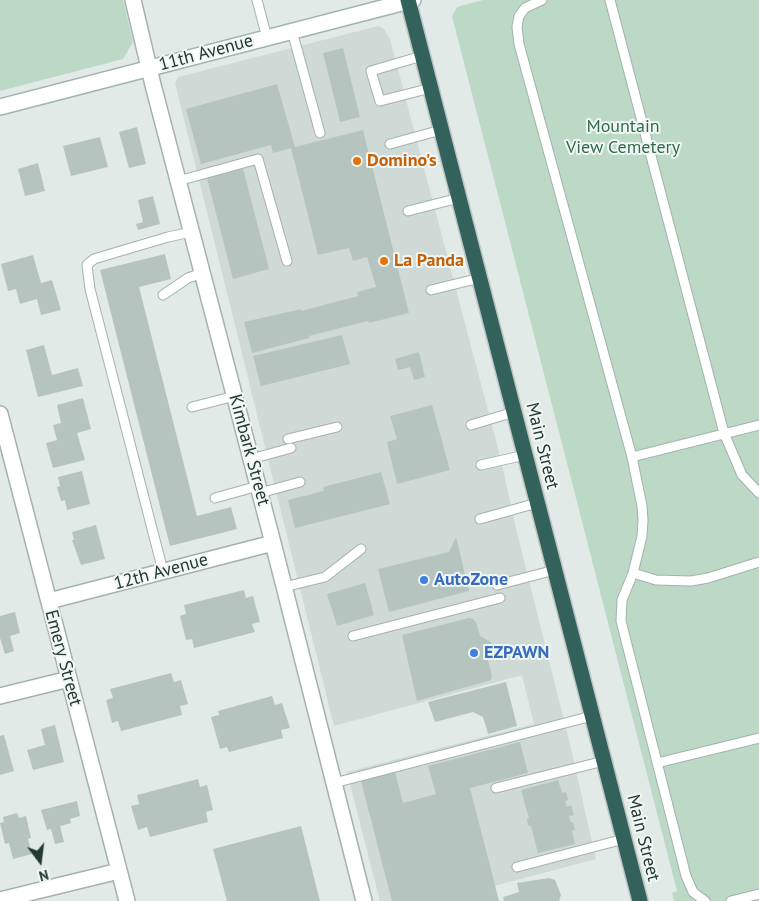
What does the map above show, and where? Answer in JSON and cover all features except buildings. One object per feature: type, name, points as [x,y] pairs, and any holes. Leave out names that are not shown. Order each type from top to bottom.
[{"type":"highway","name":"Main Street","points":[[410,0],[422,56],[640,901]]},
{"type":"street","name":"Kimbark Street","points":[[134,0],[149,68],[364,901]]},
{"type":"street","name":"11th Avenue","points":[[0,107],[410,0]]},
{"type":"street","name":"Emery Street","points":[[0,414],[126,901]]},
{"type":"street","name":"12th Avenue","points":[[48,601],[273,543]]},
{"type":"street","points":[[0,696],[69,679]]},
{"type":"street","points":[[0,900],[119,871]]},
{"type":"lane","points":[[257,0],[267,38]]},
{"type":"lane","points":[[542,0],[525,8],[519,16],[517,27],[519,44],[632,457],[642,506],[642,536],[633,573],[622,600],[621,622],[689,884],[693,892],[706,901]]},
{"type":"lane","points":[[610,0],[724,433],[742,475],[759,493]]},
{"type":"lane","points":[[292,31],[320,133]]},
{"type":"lane","points":[[422,56],[371,71],[380,101],[431,88]]},
{"type":"lane","points":[[390,144],[441,130]]},
{"type":"lane","points":[[178,181],[258,159],[287,261]]},
{"type":"lane","points":[[408,211],[459,198]]},
{"type":"lane","points":[[163,571],[90,289],[87,266],[94,259],[114,252],[191,232]]},
{"type":"lane","points":[[163,295],[188,278],[202,273]]},
{"type":"lane","points":[[431,290],[480,278]]},
{"type":"lane","points":[[192,407],[235,396]]},
{"type":"lane","points":[[471,425],[514,412]]},
{"type":"lane","points":[[632,457],[759,424]]},
{"type":"lane","points":[[251,459],[337,427]]},
{"type":"lane","points":[[480,465],[525,455]]},
{"type":"lane","points":[[215,498],[300,482]]},
{"type":"lane","points":[[480,519],[537,503]]},
{"type":"lane","points":[[284,587],[325,577],[361,549]]},
{"type":"lane","points":[[633,573],[656,580],[691,581],[759,562]]},
{"type":"lane","points":[[497,585],[555,570]]},
{"type":"lane","points":[[353,636],[500,598]]},
{"type":"lane","points":[[334,782],[592,716]]},
{"type":"lane","points":[[657,764],[759,738]]},
{"type":"lane","points":[[496,788],[604,761]]},
{"type":"lane","points":[[517,867],[624,839]]},
{"type":"lane","points":[[731,901],[759,894]]},
{"type":"shaded area","points":[[378,26],[384,29],[390,39],[500,456],[596,859],[494,886],[497,901],[380,901],[347,772],[534,724],[522,675],[334,726],[175,83],[178,77]]},
{"type":"green space","points":[[0,0],[123,0],[133,42],[123,59],[0,91]]},
{"type":"green space","name":"Mountain View Cemetery","points":[[483,0],[759,0],[759,901],[674,901],[672,893],[677,891],[452,16],[457,7]]},
{"type":"place","name":"Domino's","points":[[357,161]]},
{"type":"place","name":"La Panda","points":[[384,261]]},
{"type":"place","name":"AutoZone","points":[[424,580]]},
{"type":"place","name":"EZPAWN","points":[[474,653]]}]
